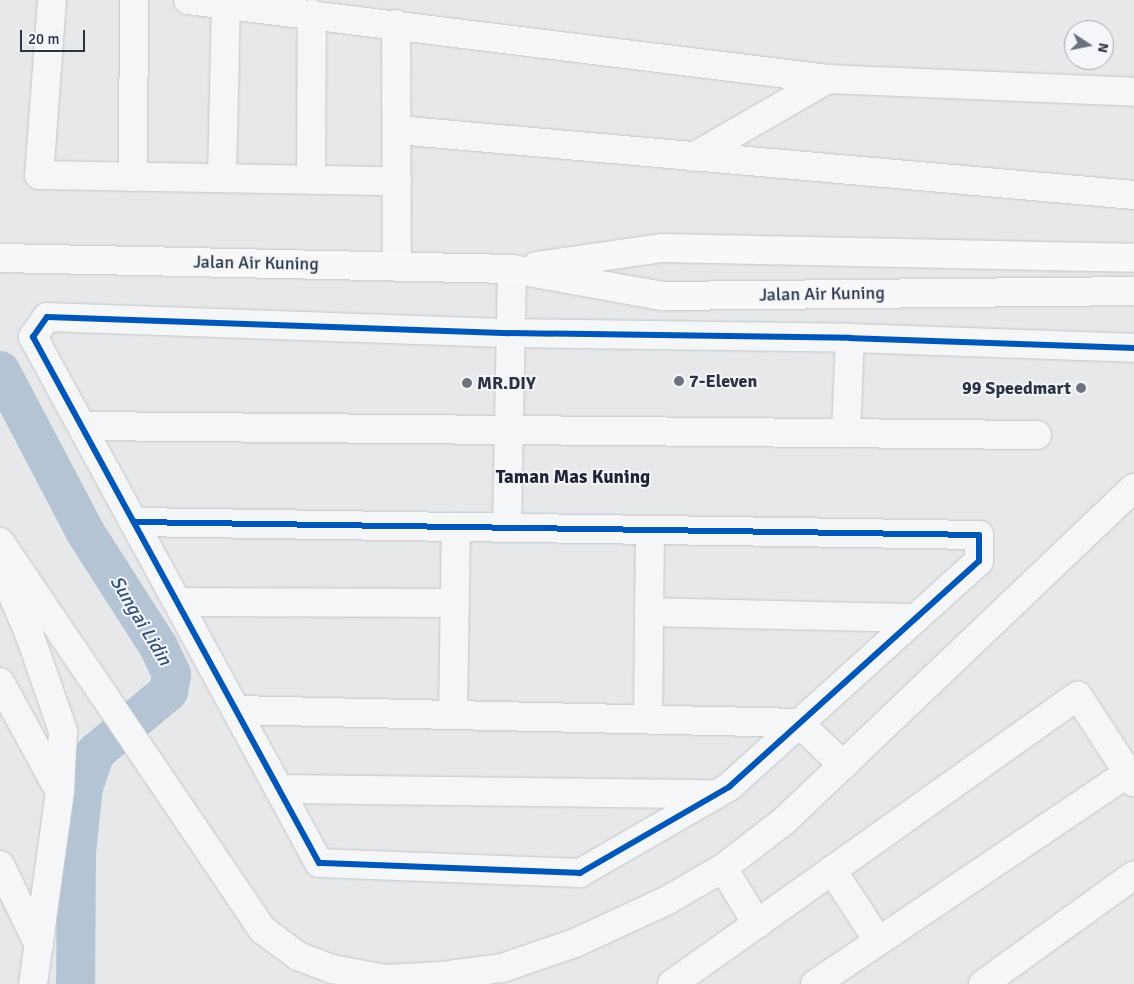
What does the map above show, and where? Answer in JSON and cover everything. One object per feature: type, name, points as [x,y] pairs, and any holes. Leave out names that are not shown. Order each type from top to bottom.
[{"type":"main road","name":"Jalan Air Kuning","points":[[0,258],[512,269],[663,248],[1134,258]]},
{"type":"main road","name":"Jalan Air Kuning","points":[[512,269],[662,296],[1134,291]]},
{"type":"street","points":[[52,0],[39,175],[397,181]]},
{"type":"street","points":[[132,177],[134,0]]},
{"type":"street","points":[[188,0],[396,24],[828,79],[1134,92]]},
{"type":"street","points":[[222,178],[226,4]]},
{"type":"street","points":[[312,14],[312,180]]},
{"type":"street","points":[[396,24],[397,267]]},
{"type":"street","points":[[693,157],[828,79]]},
{"type":"street","points":[[397,130],[1134,195]]},
{"type":"street","points":[[507,528],[512,269]]},
{"type":"street","points":[[134,522],[979,535],[979,561],[729,787],[580,873],[319,863],[33,337],[47,317],[510,333],[850,338],[1134,348]]},
{"type":"street","points":[[846,433],[850,338]]},
{"type":"street","points":[[82,426],[1037,435]]},
{"type":"street","points":[[0,542],[263,930],[298,956],[332,969],[386,979],[442,976],[502,968],[575,943],[666,900],[723,868],[784,821],[1134,488]]},
{"type":"street","points":[[453,715],[456,527]]},
{"type":"street","points":[[648,719],[650,531]]},
{"type":"street","points":[[0,565],[30,636],[63,731],[60,792],[34,984]]},
{"type":"street","points":[[178,602],[455,603]]},
{"type":"street","points":[[649,612],[916,618]]},
{"type":"street","points":[[0,682],[60,792]]},
{"type":"street","points":[[672,984],[1078,696],[1131,777],[878,939],[815,984]]},
{"type":"street","points":[[236,710],[799,722],[843,765]]},
{"type":"street","points":[[279,789],[717,794]]},
{"type":"street","points":[[0,865],[39,945]]},
{"type":"street","points":[[723,868],[757,924]]},
{"type":"street","points":[[832,870],[878,939]]},
{"type":"street","points":[[983,984],[1134,875]]},
{"type":"waterway","name":"Sungai Lidin","points":[[0,370],[85,532],[158,646],[171,674],[168,691],[95,752],[83,786],[76,852],[75,984]]},
{"type":"cycle path","points":[[134,522],[979,535],[979,561],[729,787],[580,873],[319,863],[33,337],[47,317],[510,333],[850,338],[1134,348]]},
{"type":"place","name":"7-Eleven","points":[[679,381]]},
{"type":"place","name":"MR.DIY","points":[[467,383]]},
{"type":"place","name":"99 Speedmart","points":[[1081,388]]},
{"type":"district","name":"Taman Mas Kuning","points":[[573,478]]}]
